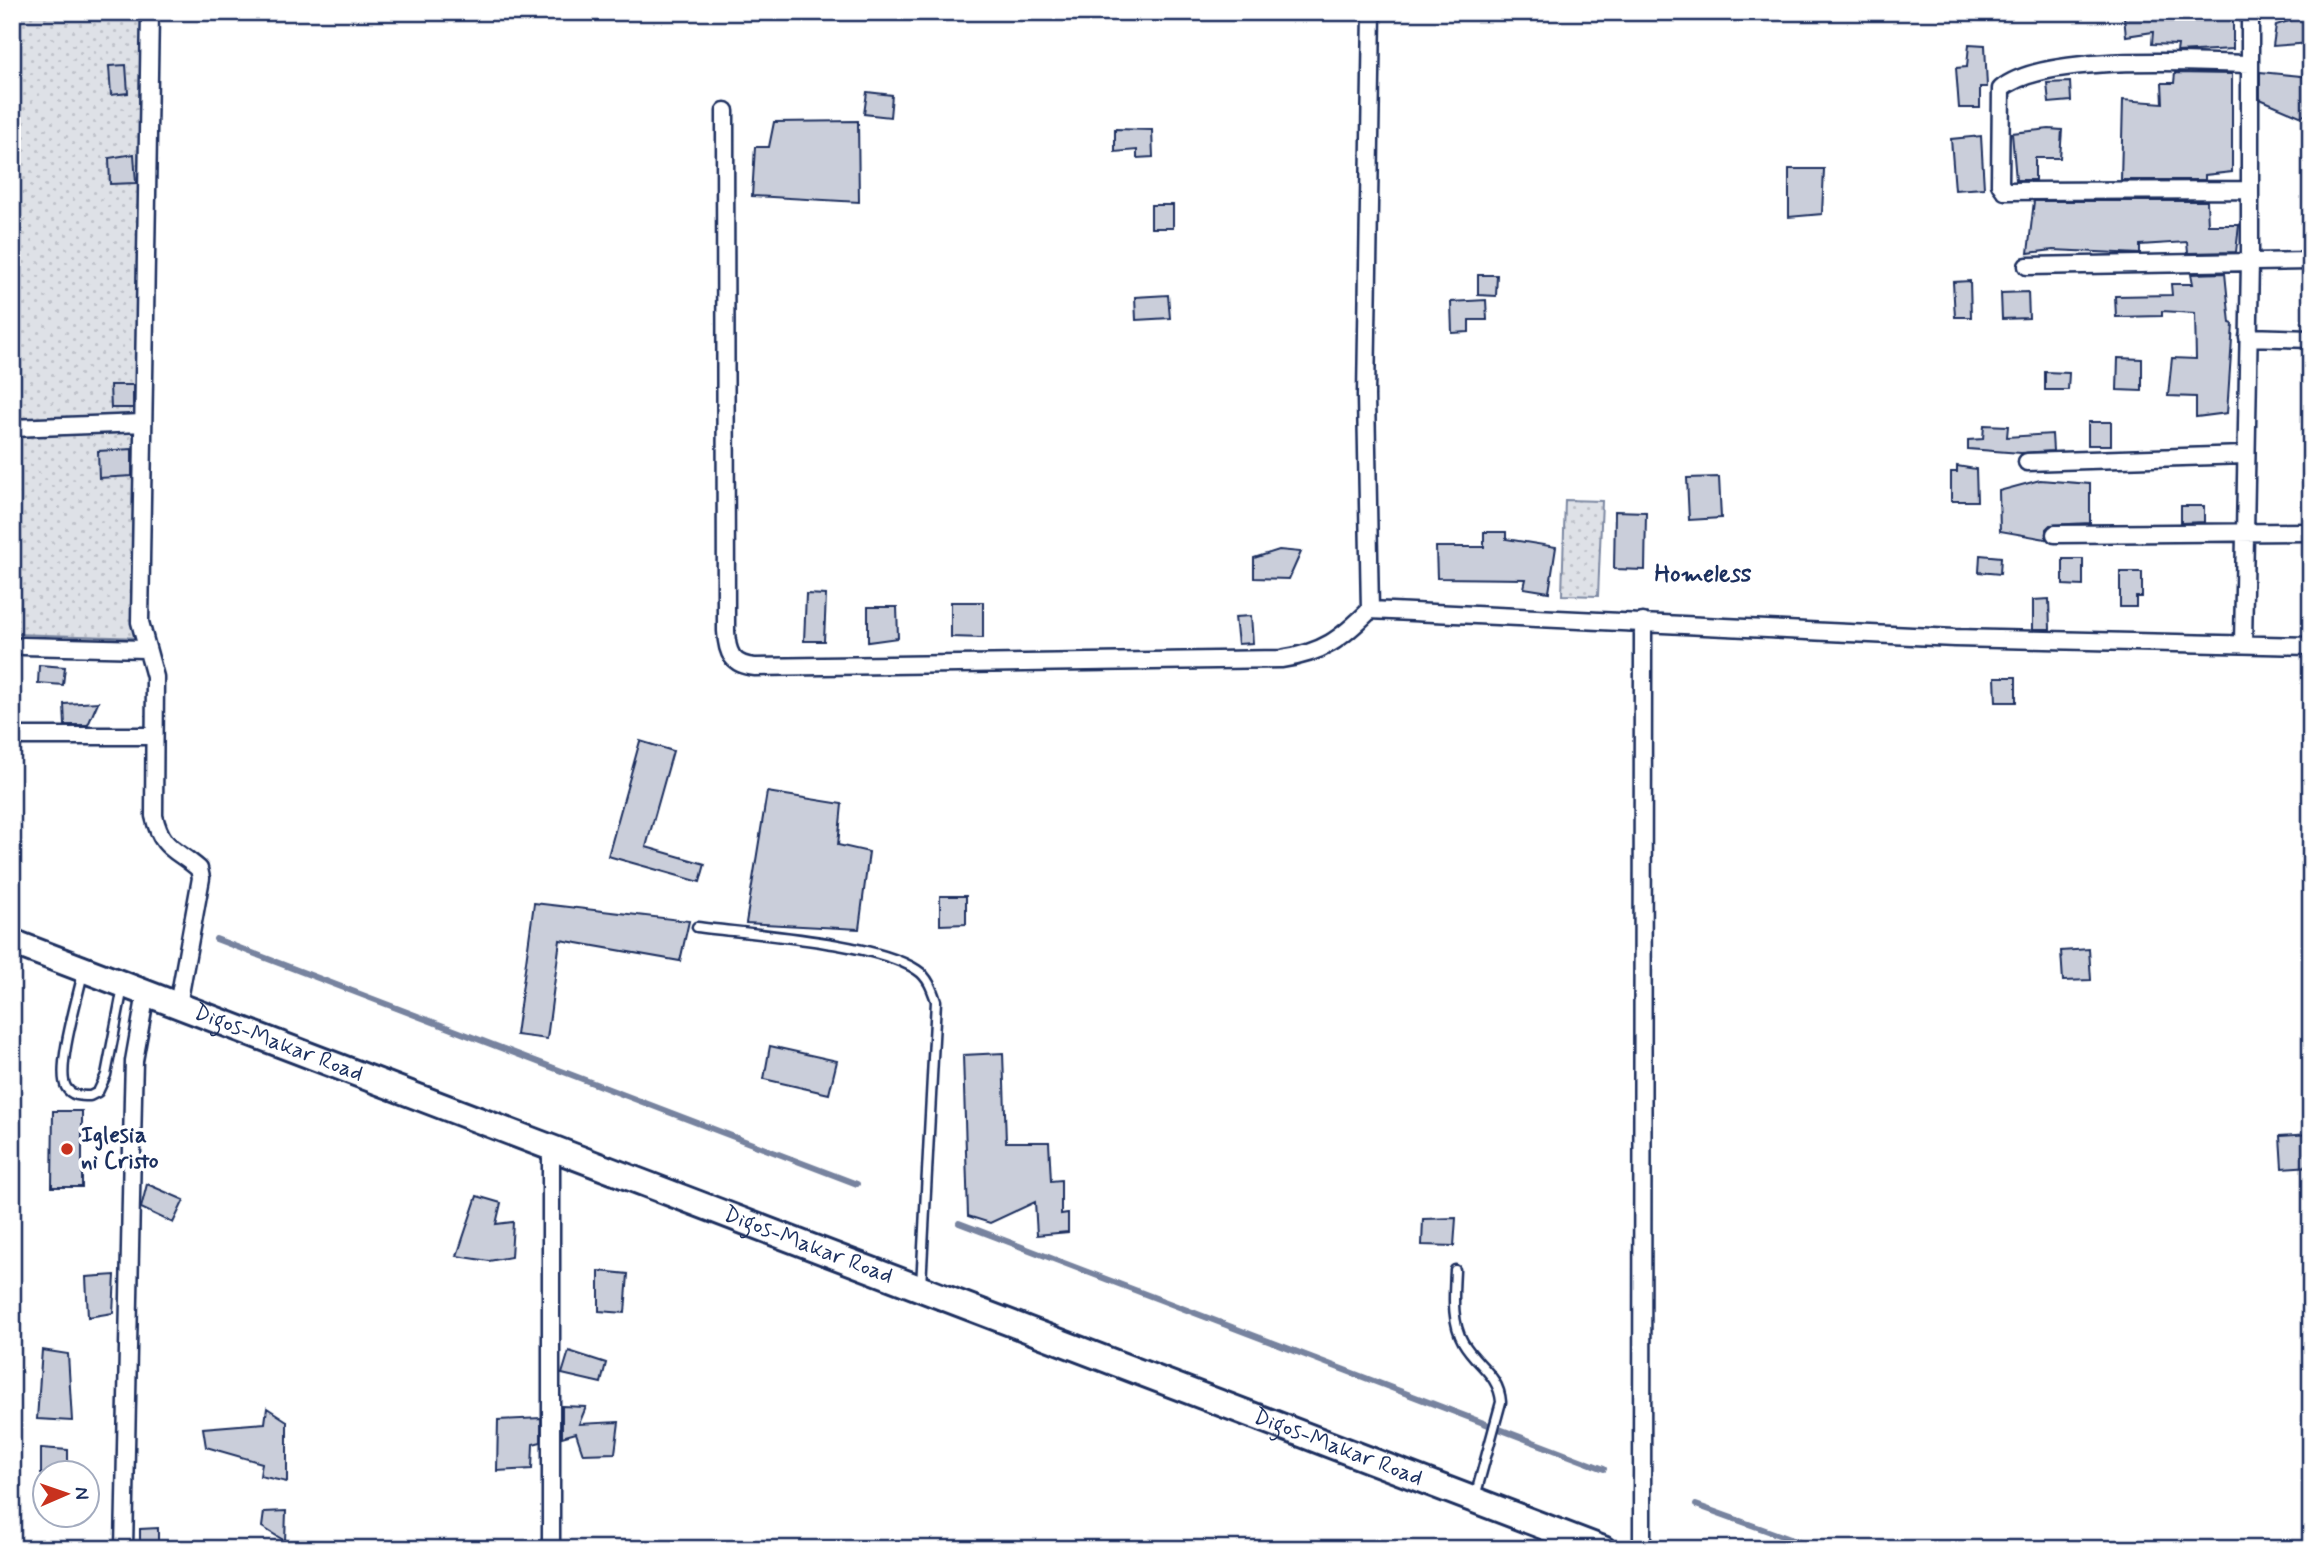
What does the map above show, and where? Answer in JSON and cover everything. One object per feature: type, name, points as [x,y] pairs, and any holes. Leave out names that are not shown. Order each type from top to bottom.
[{"type":"main road","name":"Digos-Makar Road","points":[[12,942],[1603,1549]]},
{"type":"street","points":[[150,12],[140,622],[145,649],[155,677],[154,816],[159,836],[165,846],[195,865],[201,873],[178,1005]]},
{"type":"street","points":[[725,111],[726,631],[729,654],[736,662],[755,667],[1281,659],[1326,648],[1350,631],[1370,610],[1366,396],[1372,12]]},
{"type":"street","points":[[2242,644],[2250,261],[2250,12]]},
{"type":"street","points":[[2249,190],[2005,191],[2000,184],[1999,110],[2001,89],[2014,78],[2027,75],[2104,62],[2250,64]]},
{"type":"street","points":[[2027,267],[2311,261]]},
{"type":"street","points":[[2248,337],[2311,339]]},
{"type":"street","points":[[12,428],[142,423]]},
{"type":"street","points":[[2027,462],[2245,455]]},
{"type":"street","points":[[2055,534],[2311,532]]},
{"type":"street","points":[[1370,610],[1955,638],[2311,646]]},
{"type":"street","points":[[1642,1549],[1643,622]]},
{"type":"street","points":[[23,646],[145,649]]},
{"type":"street","points":[[12,736],[154,736]]},
{"type":"street","points":[[124,1549],[135,989]]},
{"type":"street","points":[[551,1149],[551,1549]]},
{"type":"lane","points":[[697,927],[839,946],[903,962],[920,971],[930,984],[936,1001],[920,1289]]},
{"type":"lane","points":[[83,969],[63,1071],[66,1088],[73,1094],[90,1096],[103,1084],[135,989]]},
{"type":"lane","points":[[1455,1270],[1457,1328],[1463,1342],[1493,1376],[1500,1389],[1501,1402],[1475,1500]]},
{"type":"shaded area","points":[[12,12],[144,12],[145,638],[12,634]]},
{"type":"shaded area","points":[[1565,500],[1602,501],[1598,596],[1562,595]]},
{"type":"building","points":[[2147,12],[2233,15],[2233,49],[2177,52],[2178,45],[2152,44],[2153,32],[2126,36],[2124,17]]},
{"type":"building","points":[[2311,14],[2311,43],[2273,46],[2276,25]]},
{"type":"building","points":[[1969,44],[1985,45],[1987,87],[1980,87],[1980,108],[1959,108],[1956,68],[1967,67]]},
{"type":"building","points":[[126,65],[128,93],[111,95],[109,66]]},
{"type":"building","points":[[2260,72],[2311,77],[2311,114],[2300,116],[2260,99]]},
{"type":"building","points":[[2175,73],[2232,74],[2232,172],[2205,175],[2205,180],[2121,180],[2123,100],[2163,103],[2162,83],[2174,83]]},
{"type":"building","points":[[2070,82],[2071,101],[2049,103],[2047,83]]},
{"type":"building","points":[[867,92],[892,95],[890,117],[864,114]]},
{"type":"building","points":[[858,121],[859,202],[752,196],[755,147],[769,147],[774,122]]},
{"type":"building","points":[[1115,129],[1152,130],[1153,157],[1137,158],[1137,150],[1115,152]]},
{"type":"building","points":[[2062,130],[2060,158],[2035,158],[2035,180],[2016,180],[2012,133]]},
{"type":"building","points":[[1981,136],[1984,188],[1955,190],[1951,139]]},
{"type":"building","points":[[134,154],[136,183],[110,184],[109,158]]},
{"type":"building","points":[[1789,169],[1824,169],[1822,214],[1789,217]]},
{"type":"building","points":[[2034,201],[2207,201],[2208,225],[2239,225],[2236,252],[2188,253],[2187,242],[2140,245],[2140,254],[2053,250],[2028,253]]},
{"type":"building","points":[[1151,205],[1173,205],[1173,228],[1151,228]]},
{"type":"building","points":[[2225,273],[2230,323],[2233,324],[2227,413],[2196,417],[2196,397],[2168,396],[2172,358],[2196,359],[2195,313],[2162,311],[2162,316],[2116,317],[2115,296],[2172,295],[2171,284],[2193,284],[2191,274]]},
{"type":"building","points":[[1478,275],[1497,275],[1496,296],[1478,295]]},
{"type":"building","points":[[1970,281],[1971,317],[1955,317],[1953,282]]},
{"type":"building","points":[[2028,292],[2029,318],[2002,319],[2001,293]]},
{"type":"building","points":[[1168,295],[1170,318],[1136,320],[1135,297]]},
{"type":"building","points":[[1486,300],[1487,320],[1469,320],[1469,332],[1452,333],[1451,302]]},
{"type":"building","points":[[2118,358],[2142,359],[2142,391],[2117,390]]},
{"type":"building","points":[[2045,372],[2069,373],[2068,390],[2045,390]]},
{"type":"building","points":[[110,385],[133,385],[133,408],[111,408]]},
{"type":"building","points":[[2088,422],[2111,422],[2111,445],[2088,445]]},
{"type":"building","points":[[1984,425],[2008,426],[2007,437],[2052,434],[2053,451],[2021,453],[1968,449],[1968,440],[1983,439]]},
{"type":"building","points":[[132,449],[132,476],[99,478],[98,451]]},
{"type":"building","points":[[1957,466],[1976,469],[1977,501],[1951,501],[1951,472],[1957,472]]},
{"type":"building","points":[[1719,477],[1721,518],[1689,520],[1687,478]]},
{"type":"building","points":[[2040,480],[2090,484],[2090,523],[2050,525],[2046,529],[2046,539],[2000,531],[1999,491]]},
{"type":"building","points":[[2181,506],[2204,506],[2204,522],[2181,523]]},
{"type":"building","points":[[1615,511],[1646,512],[1645,570],[1614,569]]},
{"type":"building","points":[[1484,532],[1506,532],[1506,539],[1556,547],[1549,592],[1524,588],[1526,579],[1437,578],[1436,547],[1484,547]]},
{"type":"building","points":[[1279,550],[1301,552],[1289,579],[1254,578],[1254,558]]},
{"type":"building","points":[[1980,555],[2001,557],[2000,574],[1979,572]]},
{"type":"building","points":[[2063,559],[2083,559],[2083,586],[2063,585]]},
{"type":"building","points":[[2120,572],[2142,572],[2142,597],[2136,597],[2136,607],[2120,607]]},
{"type":"building","points":[[806,594],[826,595],[824,641],[804,641]]},
{"type":"building","points":[[2049,599],[2050,629],[2033,629],[2033,600]]},
{"type":"building","points":[[951,602],[983,602],[983,638],[951,637]]},
{"type":"building","points":[[868,607],[897,607],[898,638],[868,642]]},
{"type":"building","points":[[1251,616],[1253,643],[1238,644],[1235,617]]},
{"type":"building","points":[[39,665],[65,667],[63,685],[38,683]]},
{"type":"building","points":[[1995,677],[2016,677],[2016,702],[1996,702]]},
{"type":"building","points":[[98,702],[88,725],[65,725],[64,704]]},
{"type":"building","points":[[640,741],[673,751],[646,847],[705,864],[700,882],[608,856]]},
{"type":"building","points":[[767,792],[842,804],[838,845],[869,852],[859,929],[746,923]]},
{"type":"building","points":[[940,896],[966,896],[966,924],[940,925]]},
{"type":"building","points":[[534,903],[689,921],[680,961],[560,940],[547,1039],[516,1035]]},
{"type":"building","points":[[2089,949],[2091,980],[2063,981],[2061,951]]},
{"type":"building","points":[[770,1046],[837,1061],[829,1094],[764,1079]]},
{"type":"building","points":[[1003,1053],[1006,1142],[1049,1142],[1051,1181],[1061,1180],[1061,1214],[1068,1213],[1068,1232],[1037,1235],[1035,1202],[990,1223],[968,1216],[963,1055]]},
{"type":"building","name":"Iglesia ni Cristo","points":[[53,1111],[82,1111],[82,1187],[52,1187]]},
{"type":"building","points":[[2311,1134],[2311,1166],[2282,1168],[2280,1136]]},
{"type":"building","points":[[147,1184],[184,1200],[173,1223],[141,1208]]},
{"type":"building","points":[[477,1196],[501,1203],[496,1224],[513,1222],[511,1257],[489,1261],[457,1256]]},
{"type":"building","points":[[1456,1218],[1454,1246],[1422,1245],[1423,1219]]},
{"type":"building","points":[[599,1271],[628,1274],[625,1313],[599,1311]]},
{"type":"building","points":[[115,1275],[113,1313],[88,1317],[86,1277]]},
{"type":"building","points":[[42,1350],[68,1354],[72,1421],[37,1419]]},
{"type":"building","points":[[569,1351],[606,1363],[601,1383],[562,1374]]},
{"type":"building","points":[[562,1406],[586,1407],[579,1424],[619,1422],[615,1453],[583,1454],[576,1433],[562,1437]]},
{"type":"building","points":[[267,1408],[287,1421],[287,1482],[260,1476],[262,1463],[206,1447],[203,1428],[265,1423]]},
{"type":"building","points":[[541,1418],[541,1442],[533,1444],[532,1469],[497,1471],[498,1420]]},
{"type":"building","points":[[41,1448],[68,1450],[68,1460],[41,1460]]},
{"type":"building","points":[[286,1511],[285,1541],[262,1527],[264,1512]]},
{"type":"building","points":[[158,1528],[158,1544],[140,1545],[140,1529]]},
{"type":"waterway","points":[[216,939],[857,1184]]},
{"type":"waterway","points":[[959,1223],[1604,1469]]},
{"type":"waterway","points":[[1696,1505],[1818,1549]]},
{"type":"place","name":"Iglesia ni Cristo","points":[[67,1149]]},
{"type":"district","name":"Homeless","points":[[1703,574]]}]
